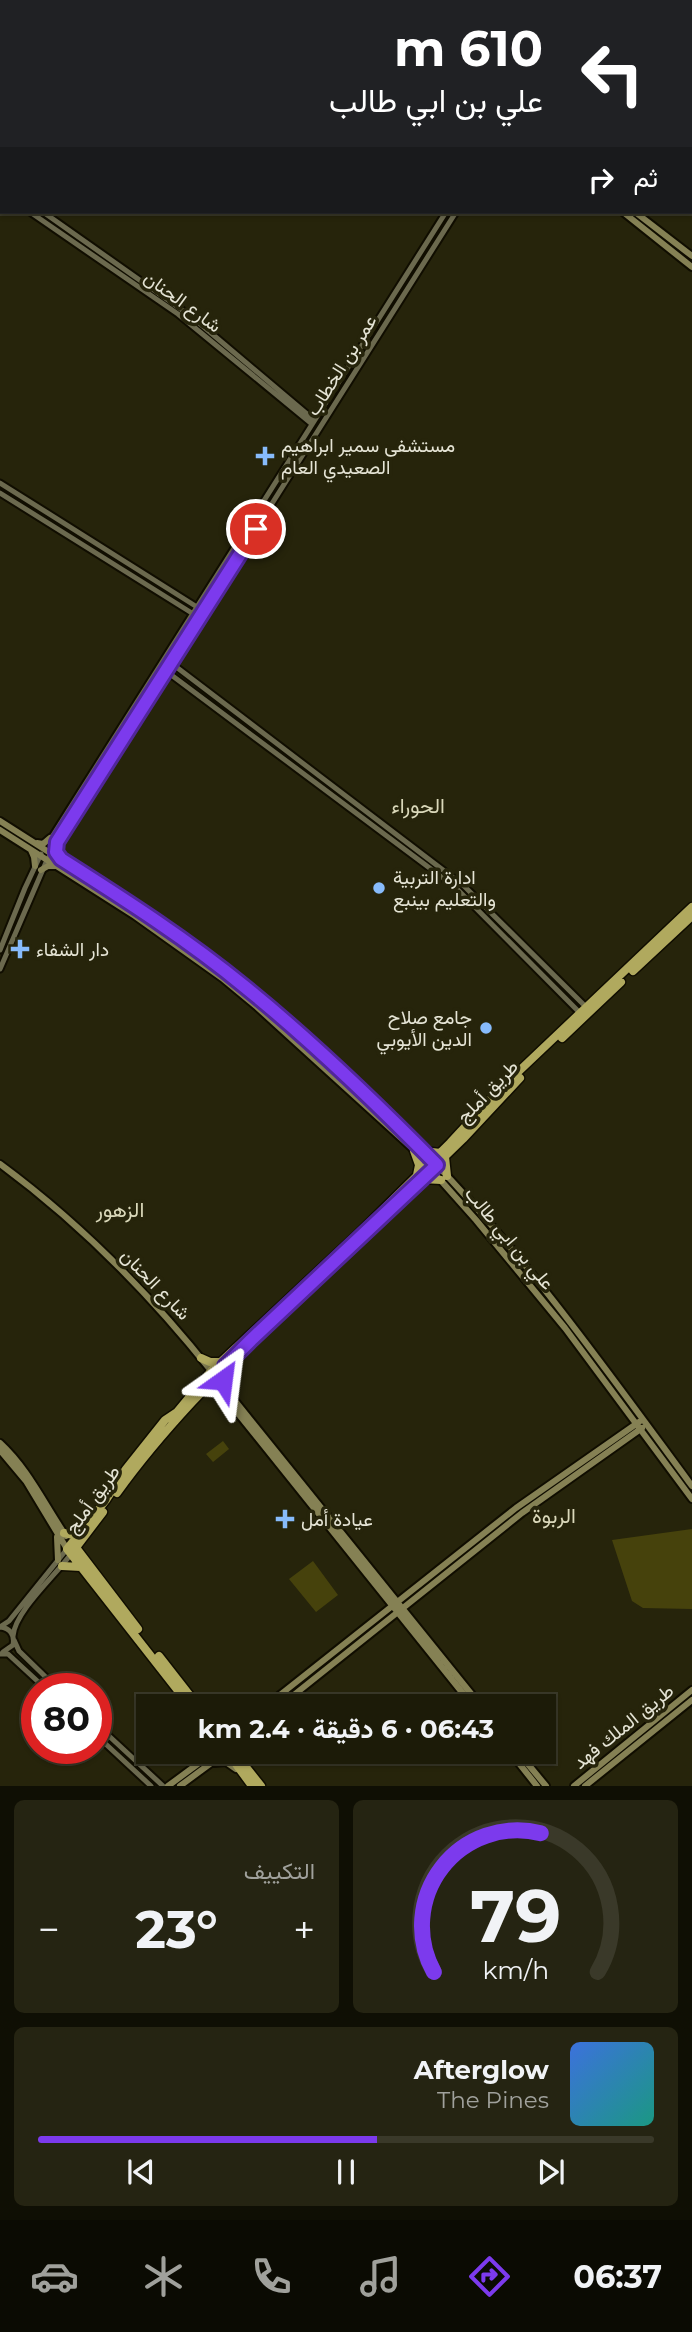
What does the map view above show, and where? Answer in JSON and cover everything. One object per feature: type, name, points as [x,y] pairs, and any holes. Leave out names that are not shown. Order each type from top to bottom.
[{"type":"highway","name":"طريق أملج","points":[[586,1013],[692,908]]},
{"type":"highway","name":"طريق أملج","points":[[75,1544],[165,1420],[177,1412],[223,1364],[432,1165],[499,1090],[692,916]]},
{"type":"highway","points":[[419,1151],[442,1155],[444,1178],[419,1177],[419,1151]]},
{"type":"highway","points":[[201,1358],[223,1364],[222,1389],[204,1390]]},
{"type":"highway","name":"طريق أملج","points":[[75,1544],[138,1464],[204,1390],[211,1376]]},
{"type":"highway","points":[[61,1534],[75,1544],[84,1564],[181,1694]]},
{"type":"highway","points":[[75,1544],[84,1564],[188,1694]]},
{"type":"highway","points":[[60,1563],[84,1564]]},
{"type":"highway","points":[[237,1764],[250,1780],[261,1786]]},
{"type":"highway","points":[[241,1764],[250,1780]]},
{"type":"main road","points":[[626,214],[692,267]]},
{"type":"main road","points":[[638,214],[692,256]]},
{"type":"main road","name":"علي بن ابي طالب","points":[[0,821],[32,846]]},
{"type":"main road","name":"علي بن ابي طالب","points":[[0,830],[45,854],[61,859],[135,907],[243,985],[381,1108],[444,1178],[692,1486]]},
{"type":"main road","points":[[56,866],[38,868],[32,846],[54,840],[56,852],[61,859]]},
{"type":"main road","name":"علي بن ابي طالب","points":[[45,854],[56,866],[135,916],[237,990],[419,1151]]},
{"type":"main road","name":"شارع الحنان","points":[[0,1164],[66,1218],[161,1310],[397,1608],[471,1694]]},
{"type":"main road","points":[[294,1694],[408,1599],[642,1424]]},
{"type":"main road","name":"علي بن ابي طالب","points":[[642,1424],[692,1499]]},
{"type":"main road","points":[[0,1443],[31,1479],[61,1534],[60,1563]]},
{"type":"main road","points":[[0,1450],[26,1481],[61,1534],[75,1544]]},
{"type":"main road","points":[[282,1694],[387,1616],[389,1598],[408,1599]]},
{"type":"main road","points":[[387,1616],[407,1620],[408,1599]]},
{"type":"main road","name":"شارع الحنان","points":[[407,1620],[464,1694]]},
{"type":"main road","name":"طريق الملك فهد","points":[[573,1786],[692,1690]]},
{"type":"main road","points":[[585,1786],[692,1700]]},
{"type":"main road","points":[[165,1786],[204,1764]]},
{"type":"main road","points":[[180,1786],[204,1764]]},
{"type":"main road","points":[[229,1764],[250,1780]]},
{"type":"main road","points":[[520,1764],[537,1786]]},
{"type":"main road","points":[[528,1764],[546,1786]]},
{"type":"street","name":"شارع الحنان","points":[[33,214],[178,314],[313,422]]},
{"type":"street","name":"شارع الحنان","points":[[46,214],[192,317],[313,422]]},
{"type":"street","name":"عمر بن الخطاب","points":[[54,840],[192,614],[445,214]]},
{"type":"street","name":"عمر بن الخطاب","points":[[0,950],[45,854],[166,671],[455,214]]},
{"type":"street","points":[[0,483],[197,606],[201,616]]},
{"type":"street","points":[[0,493],[192,614],[201,616]]},
{"type":"street","points":[[171,663],[464,887],[586,1013]]},
{"type":"street","points":[[166,671],[455,887],[586,1013]]},
{"type":"street","name":"عمر بن الخطاب","points":[[0,969],[38,868]]},
{"type":"street","points":[[1,1653],[10,1648],[16,1626],[75,1544]]},
{"type":"street","points":[[0,1627],[9,1621],[60,1563]]},
{"type":"street","points":[[0,1627],[8,1629],[19,1651],[42,1673]]},
{"type":"street","points":[[1,1653],[12,1657],[29,1673]]},
{"type":"street","points":[[112,1738],[165,1786]]},
{"type":"street","points":[[112,1750],[151,1786]]},
{"type":"shaded area","points":[[223,1441],[229,1449],[213,1462],[206,1454]]},
{"type":"shaded area","points":[[692,1529],[692,1609],[643,1608],[632,1601],[612,1540]]},
{"type":"shaded area","points":[[313,1561],[338,1595],[316,1612],[289,1579]]},
{"type":"place","name":"مستشفى سمير ابراهيم الصعيدي العام","points":[[265,456]]},
{"type":"place","name":"ادارة التربية والتعليم بينبع","points":[[379,888]]},
{"type":"place","name":"دار الشفاء","points":[[20,949]]},
{"type":"place","name":"جامع صلاح الدين الأيوبي","points":[[486,1028]]},
{"type":"place","name":"عيادة أمل","points":[[285,1519]]},
{"type":"district","name":"الحوراء","points":[[418,806]]},
{"type":"district","name":"الزهور","points":[[120,1210]]},
{"type":"district","name":"الربوة","points":[[554,1516]]},
{"type":"route","points":[[223,1380],[225,1366],[437,1165],[394,1120],[243,985],[135,907],[61,859],[56,852],[57,842],[256,529]]}]
